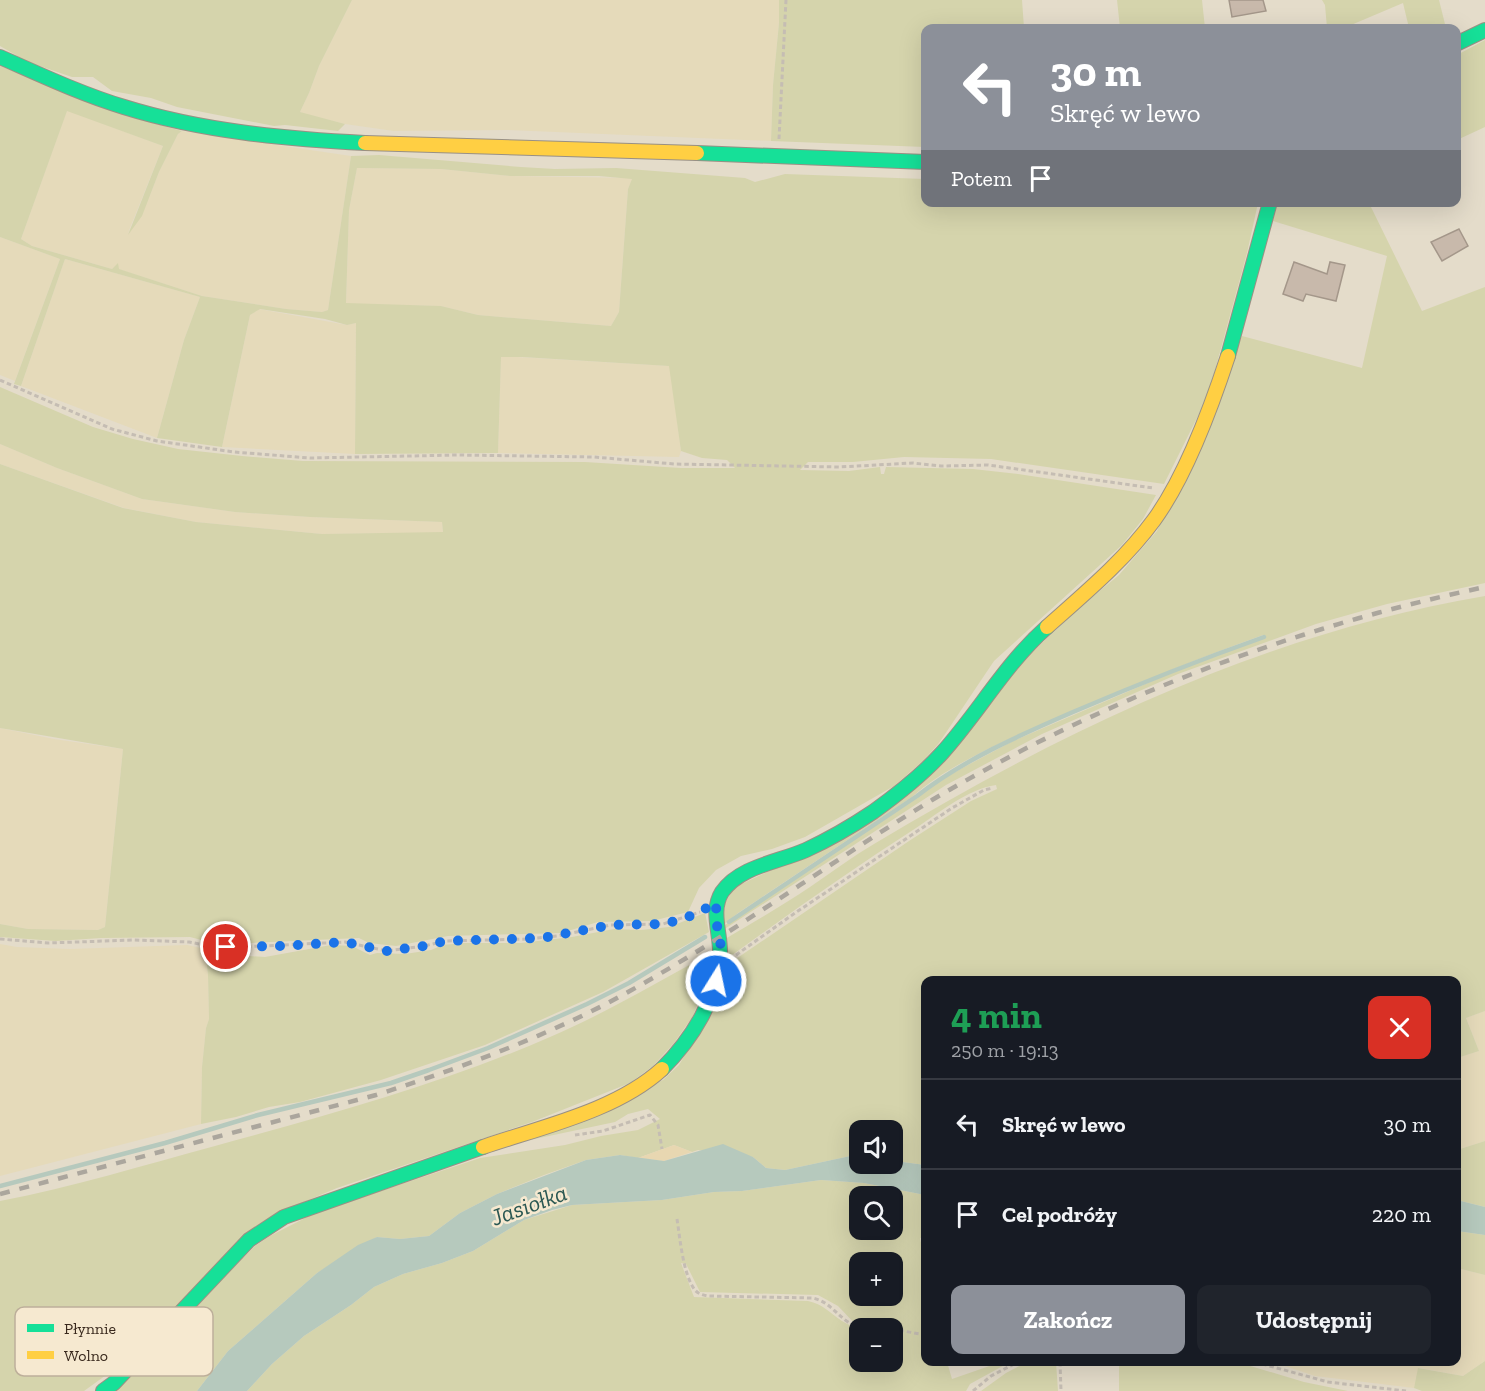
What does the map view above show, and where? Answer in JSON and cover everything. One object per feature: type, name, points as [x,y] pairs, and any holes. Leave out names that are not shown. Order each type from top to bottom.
[{"type":"street","points":[[1461,42],[1485,30]]},
{"type":"street","points":[[0,57],[59,84],[143,113],[269,135],[369,144],[921,162]]},
{"type":"street","points":[[186,1307],[249,1240],[284,1217],[624,1095],[649,1079],[669,1061],[697,1024],[708,1005],[719,966],[717,903],[718,898],[728,886],[746,872],[808,849],[864,818],[916,778],[945,750],[1000,676],[1031,642],[1122,559],[1155,520],[1192,450],[1224,373],[1269,207]]},
{"type":"street","points":[[103,1391],[121,1376]]},
{"type":"path","points":[[778,156],[786,0]]},
{"type":"path","points":[[0,380],[112,429],[157,441],[234,452],[310,458],[458,455],[594,457],[674,464],[816,467],[913,463],[941,466],[988,465],[1171,490]]},
{"type":"path","points":[[719,966],[952,808],[984,790],[993,788]]},
{"type":"path","points":[[0,939],[48,943],[134,940],[241,947],[345,942],[387,951],[445,941],[528,939],[557,936],[611,925],[663,924],[684,919],[717,903]]},
{"type":"path","points":[[650,1115],[658,1125],[662,1149]]},
{"type":"path","points":[[677,1219],[684,1265],[691,1283],[699,1294],[813,1298],[828,1304],[849,1322]]},
{"type":"path","points":[[903,1331],[921,1334]]},
{"type":"path","points":[[973,1391],[991,1376],[1010,1366]]},
{"type":"path","points":[[1060,1366],[1061,1391]]},
{"type":"path","points":[[1270,1366],[1328,1382],[1406,1391]]},
{"type":"shaded area","points":[[352,0],[779,0],[771,141],[508,130],[394,131],[345,124],[300,112],[319,66]]},
{"type":"shaded area","points":[[67,110],[163,146],[128,233],[150,195],[178,134],[182,131],[351,156],[328,310],[322,312],[286,309],[202,296],[118,269],[118,264],[112,269],[32,246],[21,239]]},
{"type":"shaded area","points":[[357,168],[441,169],[510,176],[633,178],[628,189],[619,312],[611,326],[478,315],[441,306],[346,304],[349,210]]},
{"type":"shaded area","points":[[0,237],[60,259],[15,381],[0,375]]},
{"type":"shaded area","points":[[65,259],[200,297],[184,340],[157,438],[21,386]]},
{"type":"shaded area","points":[[259,309],[347,325],[356,323],[355,454],[222,447],[250,315]]},
{"type":"shaded area","points":[[501,356],[670,366],[681,451],[679,457],[498,453]]},
{"type":"shaded area","points":[[0,444],[142,499],[235,512],[442,522],[443,533],[322,534],[196,522],[124,508],[0,464]]},
{"type":"shaded area","points":[[0,728],[123,749],[105,927],[98,930],[28,929],[0,924]]},
{"type":"shaded area","points":[[0,944],[70,949],[187,945],[205,949],[209,1019],[202,1067],[201,1124],[0,1176]]},
{"type":"shaded area","points":[[1485,1011],[1485,1141],[1461,1149],[1461,1056],[1479,1051],[1466,1018]]},
{"type":"shaded area","points":[[1461,1269],[1485,1275],[1485,1361],[1463,1376],[1419,1368],[1414,1388],[1315,1376],[1285,1366],[1461,1366]]},
{"type":"green space","points":[[0,0],[352,0],[319,66],[300,112],[345,124],[338,131],[285,125],[274,126],[177,107],[151,98],[112,91],[93,77],[72,77],[28,62],[0,46]]},
{"type":"green space","points":[[779,0],[1022,0],[1024,24],[921,24],[921,147],[771,141]]},
{"type":"green space","points":[[1117,0],[1202,0],[1205,24],[1120,24]]},
{"type":"green space","points":[[1322,0],[1439,0],[1445,24],[1408,24],[1403,3],[1353,24],[1327,24],[1325,5]]},
{"type":"green space","points":[[1485,40],[1485,127],[1461,138],[1461,53]]},
{"type":"green space","points":[[0,66],[127,116],[182,131],[178,134],[159,172],[142,216],[128,235],[163,146],[67,111],[21,239],[32,246],[112,269],[118,263],[119,269],[202,296],[286,309],[322,312],[328,310],[351,156],[379,155],[555,169],[616,168],[745,178],[755,182],[785,174],[921,179],[921,207],[1257,207],[1214,374],[1203,406],[1164,484],[991,459],[904,457],[853,462],[808,462],[800,470],[849,471],[880,467],[881,474],[884,474],[886,467],[973,469],[1156,495],[1143,519],[1122,545],[994,661],[939,743],[924,760],[894,786],[805,837],[772,849],[741,856],[716,870],[699,888],[688,912],[652,921],[598,922],[561,933],[448,936],[396,946],[369,943],[359,938],[213,943],[190,937],[56,941],[0,937],[0,924],[28,929],[98,930],[105,927],[123,749],[0,728],[0,464],[123,508],[196,522],[322,534],[443,532],[442,522],[235,512],[142,499],[0,444],[0,387],[93,427],[178,449],[303,461],[585,462],[681,468],[735,468],[727,460],[702,458],[681,451],[669,366],[522,357],[501,357],[498,453],[355,454],[356,323],[347,325],[325,319],[260,309],[250,315],[222,447],[157,438],[184,340],[200,297],[65,259],[21,386],[14,384],[60,259],[0,237]],"holes":[[[357,168],[441,169],[510,176],[599,176],[632,179],[628,189],[619,312],[611,326],[478,315],[441,306],[346,303],[349,210]]]},
{"type":"green space","points":[[1277,207],[1371,207],[1422,311],[1485,287],[1485,583],[1387,604],[1316,624],[1178,674],[1042,734],[946,785],[723,930],[722,927],[908,804],[938,781],[1013,741],[1178,670],[1264,638],[1263,635],[1163,673],[1025,732],[965,761],[945,772],[912,797],[722,926],[725,903],[735,887],[858,830],[1021,663],[1080,607],[1119,575],[1157,531],[1242,336],[1362,368],[1387,256],[1273,221]]},
{"type":"green space","points":[[1485,596],[1485,1011],[1466,1018],[1479,1051],[1461,1057],[1461,976],[921,976],[921,1164],[903,1162],[903,1120],[849,1120],[849,1156],[785,1170],[766,1168],[753,1157],[698,1150],[692,1152],[674,1145],[638,1158],[620,1155],[586,1160],[497,1194],[460,1213],[429,1236],[400,1239],[377,1237],[317,1273],[228,1351],[213,1370],[213,1307],[194,1307],[255,1246],[270,1236],[315,1213],[480,1158],[565,1145],[638,1130],[660,1119],[648,1109],[628,1114],[615,1122],[530,1140],[663,1080],[679,1065],[695,1038],[727,965],[909,841],[971,801],[997,789],[996,785],[975,791],[944,808],[728,958],[725,939],[800,894],[866,849],[1019,762],[1093,725],[1169,691],[1324,634],[1404,613]]},
{"type":"green space","points":[[705,913],[709,932],[603,992],[485,1045],[381,1080],[300,1102],[269,1107],[201,1124],[202,1067],[209,1019],[205,949],[232,955],[265,957],[331,945],[352,946],[370,955],[405,954],[431,950],[443,945],[521,943],[614,929],[641,930],[669,927]]},
{"type":"green space","points":[[711,953],[711,970],[693,1016],[674,1043],[653,1066],[630,1083],[532,1122],[337,1188],[273,1215],[180,1307],[15,1307],[15,1376],[105,1376],[84,1391],[0,1391],[0,1201],[81,1182],[385,1098],[509,1054],[571,1028]]},
{"type":"green space","points":[[1485,1141],[1485,1207],[1461,1201],[1461,1149]]},
{"type":"green space","points":[[821,1180],[864,1183],[879,1186],[849,1186],[849,1240],[903,1240],[903,1191],[921,1194],[921,1366],[948,1366],[952,1379],[989,1366],[1003,1366],[970,1384],[966,1391],[247,1391],[272,1364],[304,1336],[374,1287],[403,1274],[473,1251],[524,1220],[572,1205],[662,1200]],"holes":[[[681,1263],[686,1264],[700,1292],[818,1295],[838,1306],[849,1318],[903,1318],[903,1372],[849,1372],[849,1324],[813,1302],[694,1297]]]},
{"type":"green space","points":[[1461,1232],[1485,1235],[1485,1275],[1461,1269]]},
{"type":"green space","points":[[1485,1361],[1485,1391],[1422,1391],[1414,1388],[1418,1368],[1463,1376]]},
{"type":"green space","points":[[1019,1366],[1056,1366],[1058,1391],[981,1391]]},
{"type":"green space","points":[[1119,1366],[1250,1366],[1304,1382],[1348,1391],[1119,1391]]},
{"type":"green space","points":[[126,1376],[209,1376],[197,1391],[111,1391]]},
{"type":"sand","points":[[674,1145],[692,1152],[664,1161],[638,1158]]},
{"type":"water","name":"Jasiołka","points":[[723,1144],[753,1157],[766,1168],[785,1170],[849,1156],[849,1174],[903,1174],[903,1162],[921,1164],[921,1194],[903,1191],[903,1186],[821,1180],[662,1200],[572,1205],[552,1210],[524,1220],[473,1251],[403,1274],[374,1287],[304,1336],[272,1364],[247,1391],[197,1391],[209,1376],[213,1376],[213,1370],[228,1351],[317,1273],[358,1245],[377,1237],[400,1239],[429,1236],[460,1213],[497,1194],[586,1160],[620,1155],[664,1161]]},
{"type":"water","points":[[1461,1201],[1485,1207],[1485,1235],[1461,1232]]},
{"type":"building","points":[[1229,0],[1263,0],[1266,11],[1232,17]]},
{"type":"building","points":[[1459,229],[1468,246],[1442,261],[1431,242]]},
{"type":"building","points":[[1294,262],[1327,274],[1330,262],[1345,265],[1336,301],[1306,294],[1303,301],[1283,294]]},
{"type":"waterway","points":[[729,922],[953,771],[992,749],[1120,692],[1264,637]]},
{"type":"waterway","points":[[0,1186],[165,1143],[258,1115],[391,1083],[429,1070],[488,1048],[587,1004],[629,983],[705,937]]},
{"type":"railway","points":[[0,1194],[376,1095],[520,1043],[604,1005],[646,982],[932,800],[1063,730],[1131,699],[1270,646],[1341,623],[1485,587]]},
{"type":"traffic: fast","points":[[1461,42],[1485,30]]},
{"type":"traffic: fast","points":[[0,57],[92,96],[153,115],[243,132],[365,143]]},
{"type":"traffic: fast","points":[[697,153],[921,162]]},
{"type":"traffic: fast","points":[[1228,356],[1269,207]]},
{"type":"traffic: fast","points":[[662,1069],[693,1031],[709,1002],[720,954],[716,915],[722,892],[730,883],[749,870],[806,850],[841,832],[901,791],[942,753],[1005,672],[1047,627]]},
{"type":"traffic: fast","points":[[186,1307],[249,1240],[284,1217],[483,1147]]},
{"type":"traffic: fast","points":[[103,1391],[121,1376]]},
{"type":"traffic: slow","points":[[365,143],[697,153]]},
{"type":"traffic: slow","points":[[1047,627],[1117,563],[1154,520],[1187,462],[1206,419],[1228,356]]},
{"type":"traffic: slow","points":[[483,1147],[553,1125],[600,1107],[643,1084],[662,1069]]},
{"type":"route","points":[[226,947],[345,942],[387,951],[445,941],[542,938],[611,925],[663,924],[684,919],[717,903],[716,925],[720,937],[721,953],[716,981]]}]
